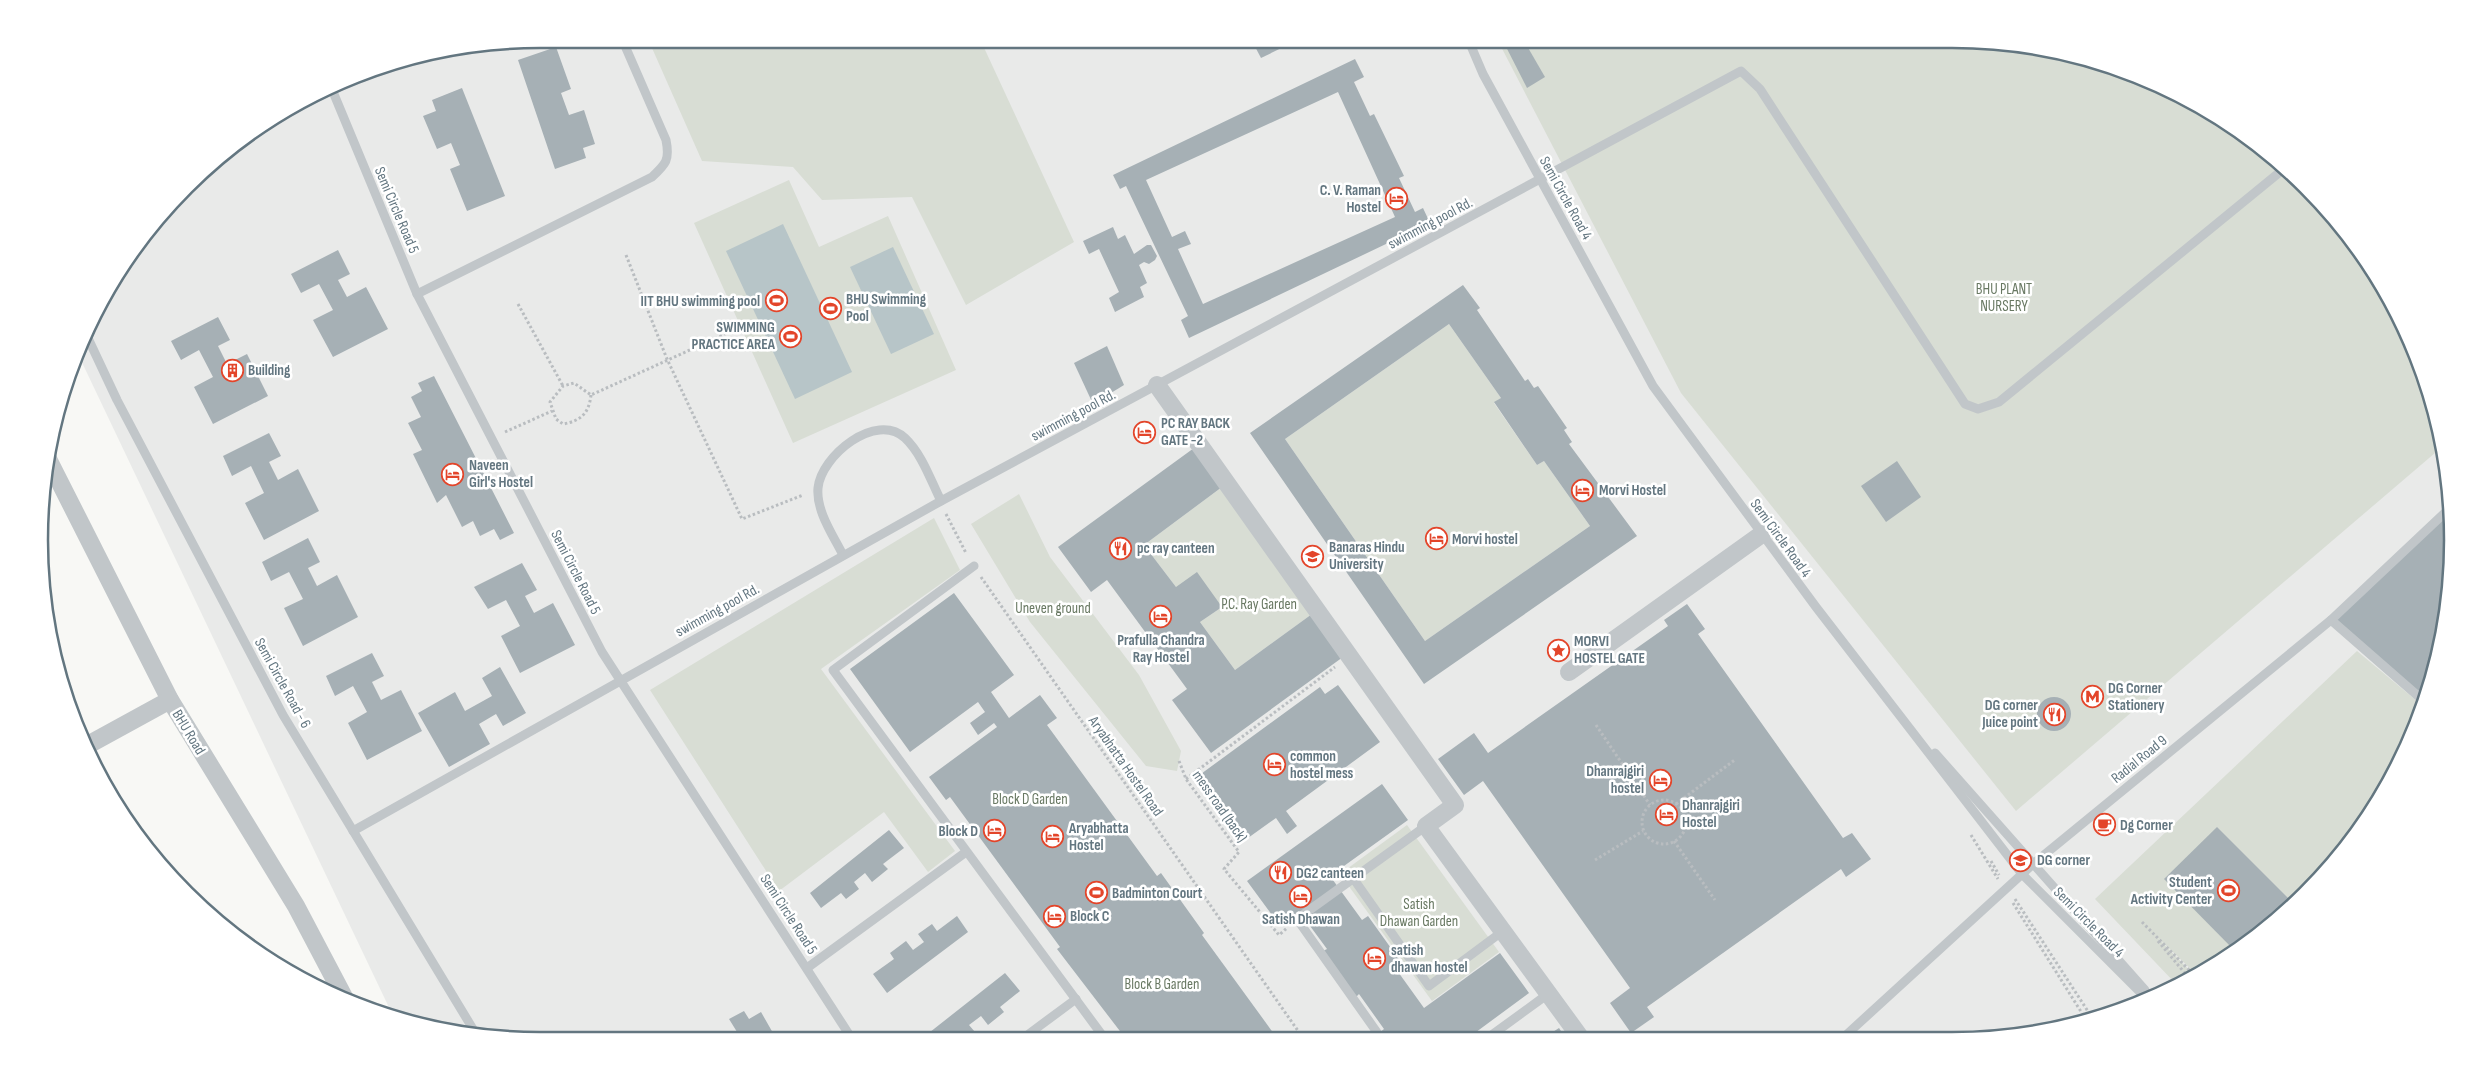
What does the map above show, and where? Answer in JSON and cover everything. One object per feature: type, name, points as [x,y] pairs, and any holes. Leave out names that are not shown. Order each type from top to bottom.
[{"type":"street","points":[[1157,386],[1454,805],[1426,826],[1576,1032]]},
{"type":"street","name":"BHU Road","points":[[53,469],[170,700],[296,906],[341,989]]},
{"type":"street","points":[[1570,672],[1762,534]]},
{"type":"street","points":[[92,743],[170,700]]},
{"type":"lane","points":[[417,294],[652,177],[663,166],[669,154],[666,140],[626,48]]},
{"type":"lane","name":"Semi Circle Road 4","points":[[1472,48],[1483,74],[1653,386],[1881,693],[2022,874],[2142,994]]},
{"type":"lane","name":"swimming pool Rd.","points":[[353,831],[941,501],[1741,71],[1760,89],[1966,404],[1978,409],[1998,402],[2279,172]]},
{"type":"lane","name":"Semi Circle Road 5","points":[[333,93],[417,294],[602,652],[848,1032]]},
{"type":"lane","name":"Semi Circle Road - 6","points":[[89,341],[117,400],[283,715],[471,1026]]},
{"type":"lane","points":[[843,555],[821,510],[818,490],[821,473],[834,453],[858,438],[881,429],[904,437],[918,455],[941,501]]},
{"type":"lane","name":"Radial Road 9","points":[[1849,1032],[2033,864],[2331,620],[2443,514]]},
{"type":"lane","points":[[974,566],[833,670],[1100,1032]]},
{"type":"lane","points":[[2331,620],[2419,696]]},
{"type":"lane","points":[[1881,693],[2146,992]]},
{"type":"lane","points":[[1378,1032],[1297,919],[1426,826]]},
{"type":"lane","points":[[807,968],[966,852]]},
{"type":"lane","points":[[1353,878],[1429,986],[1502,931]]},
{"type":"lane","points":[[1497,1032],[1548,994]]},
{"type":"lane","points":[[1031,1032],[1076,999]]},
{"type":"path","points":[[626,255],[667,359],[742,519],[818,490]]},
{"type":"path","points":[[518,304],[563,386]]},
{"type":"path","points":[[591,395],[667,359],[726,334]]},
{"type":"path","points":[[574,383],[591,395],[588,411],[573,422],[563,424],[552,411],[550,402],[563,386],[574,383]]},
{"type":"path","points":[[492,438],[552,411]]},
{"type":"path","name":"Aryabhatta Hostel Road","points":[[941,501],[959,543],[974,566],[1299,1032]]},
{"type":"path","points":[[1186,778],[1349,656]]},
{"type":"path","points":[[1596,725],[1650,805]]},
{"type":"path","points":[[1676,804],[1736,759]]},
{"type":"path","name":"mess road (back)","points":[[1180,761],[1186,778],[1239,852],[1224,870],[1279,935],[1297,919]]},
{"type":"path","points":[[1660,801],[1676,804],[1685,817],[1683,833],[1674,841],[1662,844],[1654,842],[1643,831],[1642,820],[1650,805],[1660,801]]},
{"type":"path","points":[[1595,860],[1643,831]]},
{"type":"path","points":[[1969,832],[2083,1014]]},
{"type":"path","points":[[1674,841],[1715,900]]},
{"type":"path","points":[[2185,973],[2142,922],[2190,971]]},
{"type":"shaded area","name":"Banaras Hindu University","points":[[540,48],[1952,48],[2017,52],[2048,57],[2080,64],[2111,74],[2170,98],[2226,130],[2277,170],[2322,215],[2362,266],[2394,322],[2407,351],[2428,412],[2440,475],[2443,507],[2444,540],[2440,604],[2428,667],[2418,698],[2407,728],[2379,786],[2343,839],[2322,864],[2277,909],[2252,930],[2226,949],[2170,981],[2141,994],[2080,1015],[2017,1027],[1952,1032],[540,1032],[475,1027],[444,1022],[389,1008],[81,361],[98,322],[130,266],[170,215],[215,170],[266,130],[293,113],[351,85],[412,64],[475,52]]},
{"type":"shaded area","points":[[783,224],[852,372],[795,399],[726,251]]},
{"type":"shaded area","points":[[893,247],[934,334],[891,354],[850,267]]},
{"type":"green space","points":[[652,48],[984,48],[1074,242],[966,305],[912,197],[822,200],[793,167],[702,161]]},
{"type":"green space","name":"BHU PLANT NURSERY","points":[[1502,48],[1985,49],[2017,52],[2080,64],[2141,85],[2198,113],[2252,149],[2300,192],[2343,240],[2379,294],[2407,351],[2428,412],[2436,452],[2016,811],[1681,393]]},
{"type":"green space","name":"BHU Swimming Pool","points":[[789,180],[819,247],[888,216],[956,370],[793,443],[694,223]]},
{"type":"green space","name":"Morvi Hostel","points":[[1449,324],[1501,398],[1494,403],[1537,465],[1544,461],[1590,526],[1425,641],[1285,439]]},
{"type":"green space","name":"P.C. Ray Garden","points":[[1222,487],[1312,614],[1235,670],[1200,622],[1222,607],[1176,587],[1144,545]]},
{"type":"green space","name":"Uneven ground","points":[[1019,494],[1050,557],[1139,675],[1181,751],[1177,771],[1146,766],[1030,622],[971,524]]},
{"type":"green space","points":[[934,518],[960,570],[821,669],[955,851],[928,872],[884,812],[779,891],[650,690]]},
{"type":"green space","points":[[2357,651],[2417,701],[2407,728],[2379,786],[2343,839],[2322,864],[2277,909],[2226,949],[2191,970],[2155,935],[2190,971],[2172,980],[2095,899]]},
{"type":"green space","name":"Satish Dhawan Garden","points":[[1407,825],[1499,952],[1432,1001],[1340,874]]},
{"type":"building","points":[[556,48],[571,89],[561,93],[569,115],[584,110],[595,144],[583,148],[586,158],[555,169],[518,60]]},
{"type":"building","points":[[1256,48],[1282,48],[1261,58]]},
{"type":"building","points":[[1507,48],[1528,48],[1545,77],[1527,88]]},
{"type":"building","name":"C. V. Raman Hostel","points":[[1355,59],[1364,77],[1354,82],[1370,116],[1374,114],[1404,176],[1399,178],[1415,212],[1423,208],[1430,223],[1189,338],[1181,320],[1188,316],[1126,186],[1120,189],[1113,175]],"holes":[[[1338,92],[1395,217],[1203,304],[1178,249],[1191,244],[1185,231],[1172,237],[1146,180]]]},
{"type":"building","points":[[462,88],[505,196],[467,211],[450,169],[460,165],[451,143],[437,149],[423,116],[436,111],[432,100]]},
{"type":"building","points":[[1113,227],[1118,239],[1125,235],[1134,254],[1147,245],[1151,245],[1157,256],[1149,264],[1144,262],[1139,265],[1147,283],[1140,287],[1144,297],[1115,312],[1109,298],[1119,292],[1099,249],[1089,254],[1083,241]]},
{"type":"building","points":[[338,250],[350,274],[338,280],[347,297],[366,287],[388,329],[333,357],[313,320],[333,310],[319,284],[301,293],[291,274]]},
{"type":"building","name":"Morvi Hostel","points":[[1463,285],[1480,308],[1477,310],[1525,381],[1528,379],[1534,388],[1538,386],[1567,428],[1564,430],[1572,442],[1569,444],[1637,536],[1424,684],[1250,433]],"holes":[[[1449,324],[1501,398],[1494,402],[1537,465],[1544,461],[1590,526],[1425,641],[1285,439]]]},
{"type":"building","name":"Building","points":[[218,317],[230,340],[218,346],[227,364],[247,354],[268,396],[213,424],[194,387],[213,377],[199,350],[181,360],[171,341]]},
{"type":"building","points":[[1107,346],[1124,385],[1093,404],[1074,363]]},
{"type":"building","name":"Naveen Girl's Hostel","points":[[434,376],[514,533],[500,540],[494,529],[480,536],[473,521],[462,527],[446,495],[437,503],[413,454],[422,450],[408,423],[421,417],[411,397],[422,391],[418,383]]},
{"type":"building","points":[[269,433],[281,456],[269,462],[278,480],[298,469],[319,511],[264,540],[245,503],[264,493],[251,466],[232,476],[223,456]]},
{"type":"building","points":[[1194,448],[1222,487],[1144,545],[1176,587],[1197,572],[1222,607],[1200,622],[1235,670],[1312,614],[1343,657],[1211,753],[1172,700],[1187,689],[1107,580],[1091,592],[1058,547]]},
{"type":"building","points":[[1897,461],[1921,497],[1886,522],[1861,486]]},
{"type":"building","points":[[2443,514],[2443,572],[2440,604],[2428,667],[2419,694],[2331,620]]},
{"type":"building","points":[[308,538],[320,562],[308,568],[317,586],[337,575],[358,617],[303,646],[284,608],[303,599],[289,572],[271,581],[262,562]]},
{"type":"building","points":[[522,563],[537,590],[525,596],[534,613],[553,603],[575,645],[520,673],[501,636],[520,626],[506,600],[488,609],[474,587]]},
{"type":"building","name":"Aryabhatta Hostel","points":[[954,593],[1014,675],[991,692],[1009,718],[1040,695],[1057,718],[1047,725],[1157,876],[1161,873],[1204,933],[1202,935],[1273,1032],[1121,1032],[1057,949],[1060,947],[950,797],[946,800],[929,777],[997,727],[994,723],[978,735],[970,723],[985,712],[978,702],[910,752],[850,669]]},
{"type":"building","name":"Dhanrajgiri Hostel","points":[[1687,604],[1705,629],[1698,634],[1843,838],[1852,833],[1871,859],[1846,877],[1841,869],[1647,1007],[1654,1017],[1630,1032],[1610,1003],[1630,988],[1483,781],[1464,795],[1438,759],[1474,733],[1488,753],[1668,626],[1664,620]]},
{"type":"building","points":[[372,653],[384,676],[372,682],[381,700],[401,690],[422,731],[367,760],[348,723],[367,712],[353,686],[335,696],[326,676]]},
{"type":"building","points":[[500,667],[526,713],[503,726],[496,714],[479,724],[490,744],[449,767],[418,713],[455,692],[465,711],[492,696],[482,678]]},
{"type":"building","points":[[1338,685],[1380,742],[1286,811],[1297,826],[1287,834],[1276,818],[1241,843],[1194,779],[1320,687],[1325,694]]},
{"type":"building","name":"DG corner Juice point","points":[[2054,697],[2066,702],[2071,714],[2066,726],[2054,731],[2042,726],[2037,714],[2042,702]]},
{"type":"building","name":"Satish Dhawan","points":[[1382,784],[1408,820],[1330,876],[1362,920],[1368,916],[1403,965],[1396,969],[1424,1008],[1500,953],[1529,993],[1476,1032],[1380,1032],[1384,1029],[1359,994],[1356,997],[1323,951],[1327,949],[1299,911],[1280,926],[1247,881]]},
{"type":"building","name":"Student Activity Center","points":[[2217,827],[2288,898],[2252,930],[2230,946],[2164,879]]},
{"type":"building","points":[[889,830],[904,848],[883,864],[888,869],[872,882],[865,873],[854,882],[859,889],[846,899],[841,893],[821,908],[810,893]]},
{"type":"building","points":[[957,916],[968,932],[887,993],[873,974],[894,959],[890,953],[906,941],[913,950],[924,942],[918,934],[932,924],[937,931]]},
{"type":"building","points":[[1005,973],[1020,991],[1000,1007],[1004,1012],[988,1025],[981,1016],[969,1025],[975,1032],[930,1032]]},
{"type":"building","points":[[744,1011],[749,1019],[761,1012],[772,1032],[737,1032],[729,1019]]},
{"type":"building","points":[[1559,1028],[1562,1032],[1553,1032]]},
{"type":"place","name":"C. V. Raman Hostel","points":[[1397,199]]},
{"type":"place","name":"IIT BHU swimming pool","points":[[776,301]]},
{"type":"place","name":"BHU Swimming Pool","points":[[830,308]]},
{"type":"place","name":"SWIMMING PRACTICE AREA","points":[[791,336]]},
{"type":"place","name":"Building","points":[[232,370]]},
{"type":"place","name":"PC RAY BACK GATE -2","points":[[1145,432]]},
{"type":"place","name":"Naveen Girl's Hostel","points":[[453,474]]},
{"type":"place","name":"Morvi Hostel","points":[[1583,490]]},
{"type":"place","name":"Morvi hostel","points":[[1436,539]]},
{"type":"place","name":"pc ray canteen","points":[[1121,548]]},
{"type":"place","name":"Banaras Hindu University","points":[[1313,556]]},
{"type":"place","name":"Prafulla Chandra Ray Hostel","points":[[1161,617]]},
{"type":"place","name":"MORVI HOSTEL GATE","points":[[1558,650]]},
{"type":"place","name":"DG Corner Stationery","points":[[2092,697]]},
{"type":"place","name":"DG corner Juice point","points":[[2054,714]]},
{"type":"place","name":"common hostel mess","points":[[1274,765]]},
{"type":"place","name":"Dhanrajgiri hostel","points":[[1660,780]]},
{"type":"place","name":"Dhanrajgiri Hostel","points":[[1666,814]]},
{"type":"place","name":"Dg Corner","points":[[2104,825]]},
{"type":"place","name":"Block D","points":[[994,831]]},
{"type":"place","name":"Aryabhatta Hostel","points":[[1053,837]]},
{"type":"place","name":"DG corner","points":[[2021,860]]},
{"type":"place","name":"DG2 canteen","points":[[1280,873]]},
{"type":"place","name":"Student Activity Center","points":[[2228,891]]},
{"type":"place","name":"Badminton Court","points":[[1096,893]]},
{"type":"place","name":"Satish Dhawan","points":[[1301,896]]},
{"type":"place","name":"Block C","points":[[1054,916]]},
{"type":"place","name":"satish dhawan hostel","points":[[1375,959]]},
{"type":"park label","name":"Block D Garden","points":[[1030,799]]},
{"type":"park label","name":"Block B Garden","points":[[1162,984]]}]
